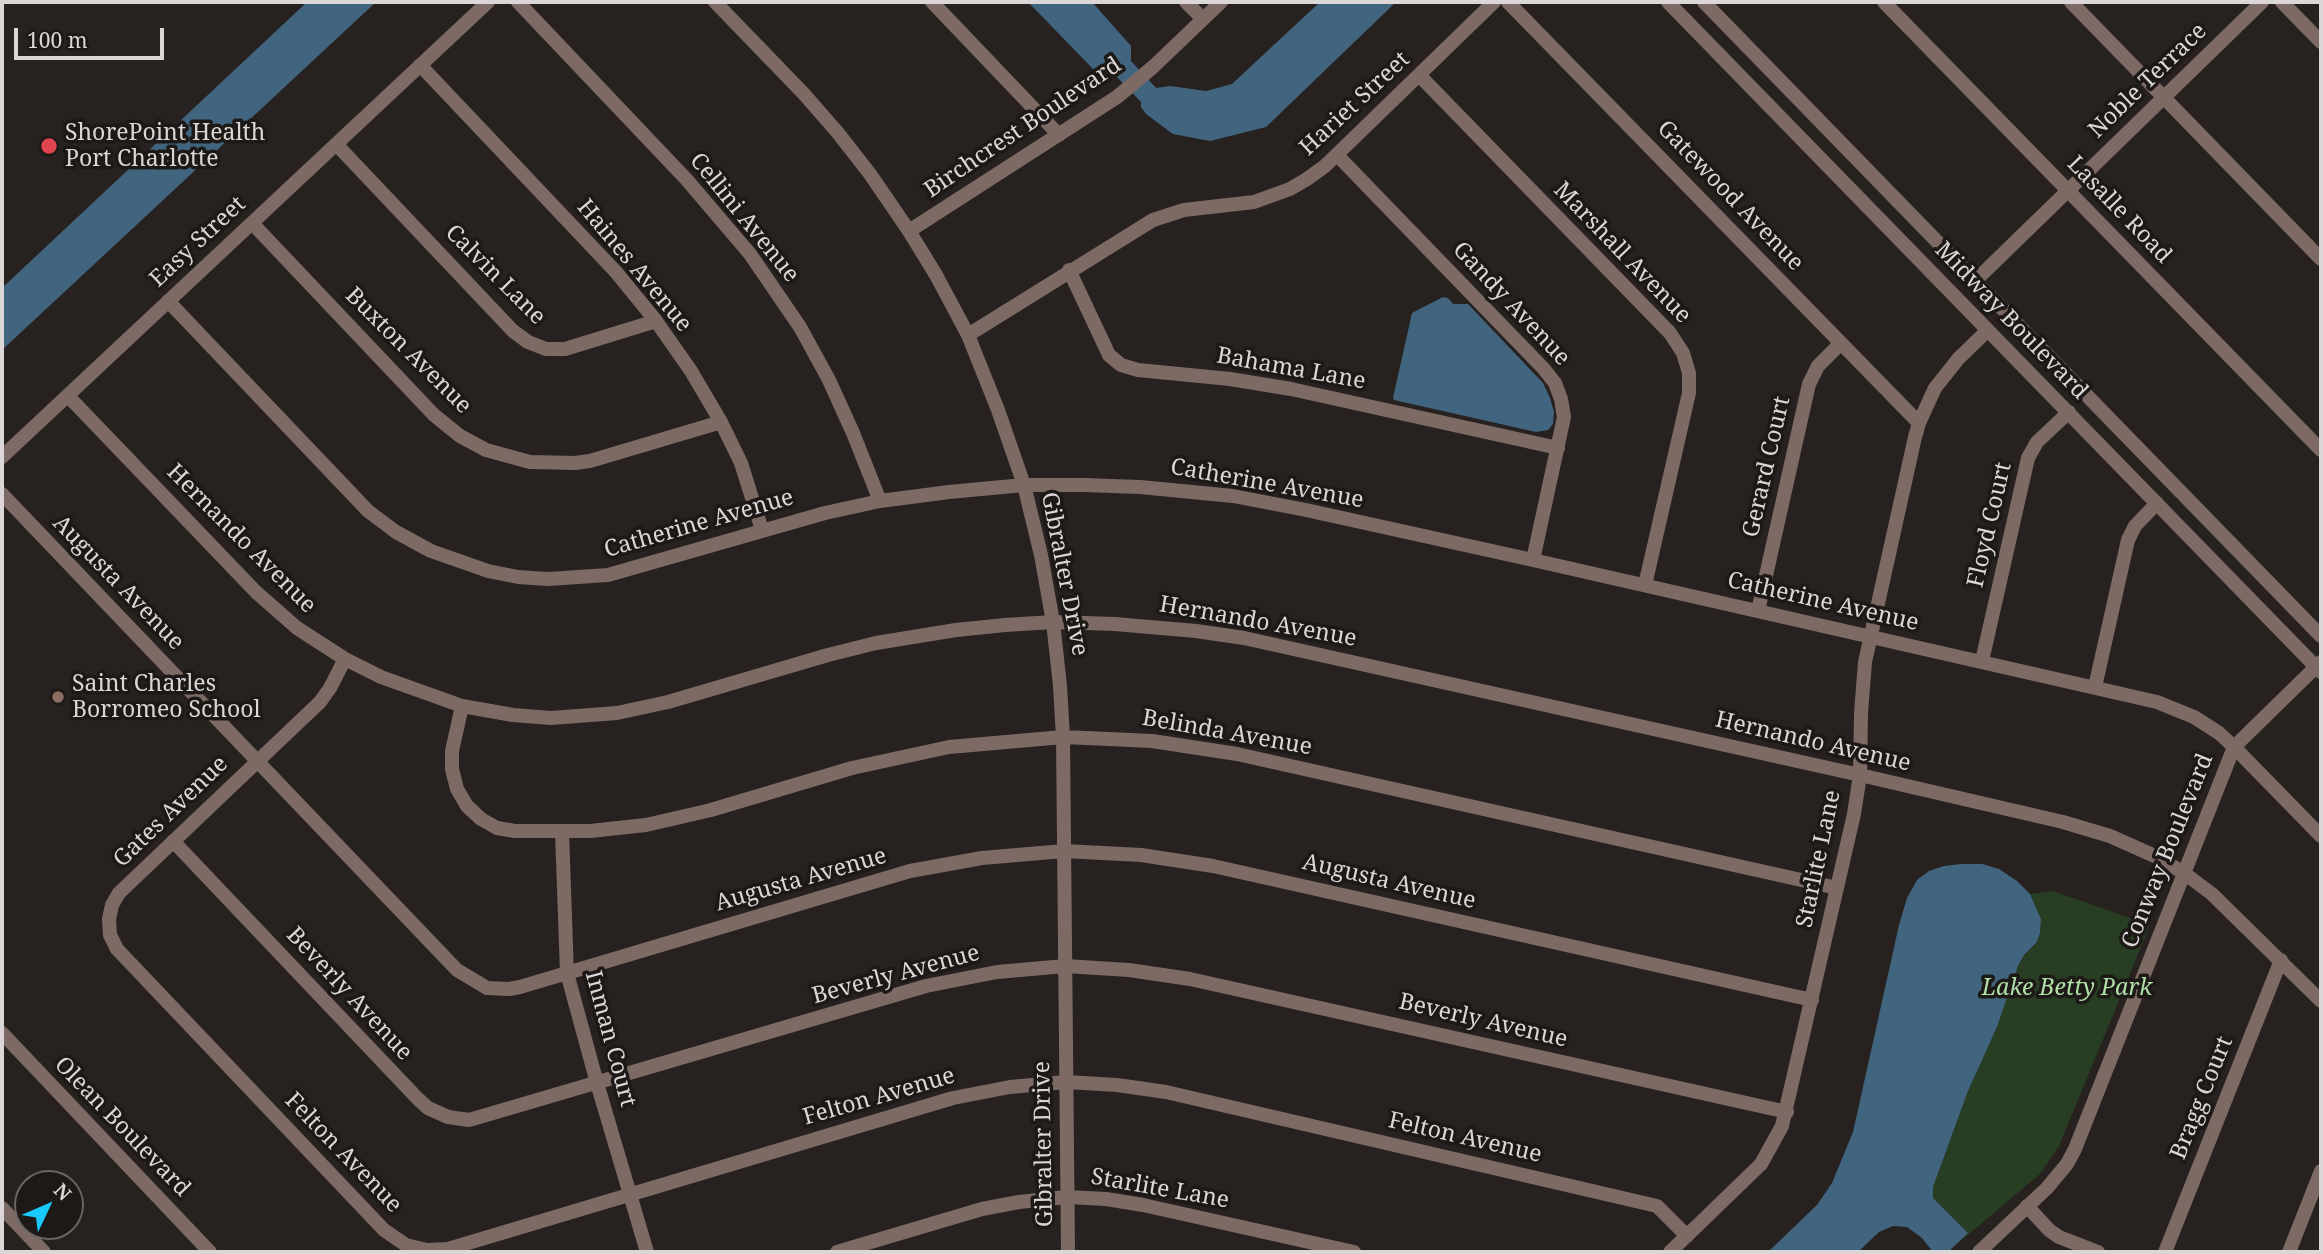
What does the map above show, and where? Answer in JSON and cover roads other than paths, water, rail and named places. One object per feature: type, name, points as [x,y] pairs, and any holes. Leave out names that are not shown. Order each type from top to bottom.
[{"type":"street","name":"Easy Street","points":[[2,457],[488,2]]},
{"type":"street","name":"Cellini Avenue","points":[[518,2],[687,180],[756,263],[800,327],[829,380],[880,501]]},
{"type":"street","name":"Gibralter Drive","points":[[715,2],[838,133],[909,231],[968,335],[1024,485],[1054,622],[1063,737],[1068,1252]]},
{"type":"street","points":[[932,2],[1059,135]]},
{"type":"street","points":[[1186,2],[1203,19]]},
{"type":"street","name":"Birchcrest Boulevard","points":[[909,231],[1117,97],[1153,67],[1221,2]]},
{"type":"street","name":"Hariet Street","points":[[968,335],[1153,220],[1184,210],[1235,206],[1269,198],[1307,179],[1337,155],[1494,2]]},
{"type":"street","name":"Gatewood Avenue","points":[[1508,2],[1919,423]]},
{"type":"street","name":"Midway Boulevard","points":[[1668,2],[2319,667]]},
{"type":"street","points":[[1683,18],[1702,2]]},
{"type":"street","name":"Midway Boulevard","points":[[1702,2],[2321,636]]},
{"type":"street","name":"Lasalle Road","points":[[1884,2],[2321,450]]},
{"type":"street","points":[[2071,2],[2321,259]]},
{"type":"street","name":"Noble Terrace","points":[[1976,280],[2262,2]]},
{"type":"street","points":[[2283,2],[2321,41]]},
{"type":"street","name":"Haines Avenue","points":[[420,65],[615,272],[656,321],[691,371],[741,463],[762,530]]},
{"type":"street","name":"Marshall Avenue","points":[[1419,75],[1670,333],[1684,353],[1689,373],[1689,393],[1646,585]]},
{"type":"street","name":"Calvin Lane","points":[[336,144],[513,331],[528,342],[545,349],[565,349],[656,321]]},
{"type":"street","name":"Gandy Avenue","points":[[1337,155],[1555,383],[1564,417],[1533,560]]},
{"type":"street","name":"Buxton Avenue","points":[[252,223],[434,415],[460,436],[486,450],[530,463],[575,463],[590,461],[720,422]]},
{"type":"street","name":"Bahama Lane","points":[[1069,270],[1109,355],[1121,365],[1139,370],[1230,379],[1291,389],[1558,448]]},
{"type":"street","name":"Catherine Avenue","points":[[168,301],[361,504],[403,536],[459,563],[518,577],[578,579],[632,569],[762,530],[880,501],[1024,485],[1140,486],[1233,496],[1646,585],[2157,702],[2180,710],[2206,724],[2234,747],[2321,836]]},
{"type":"street","name":"Starlite Lane","points":[[1670,1252],[1761,1164],[1776,1139],[1787,1112],[1854,814],[1860,775],[1862,688],[1870,636],[1919,423],[1928,400],[1950,368],[1988,330]]},
{"type":"street","name":"Gerard Court","points":[[1758,611],[1809,384],[1818,366],[1841,343]]},
{"type":"street","name":"Hernando Avenue","points":[[68,396],[256,592],[297,628],[345,659],[402,686],[462,706],[513,715],[551,718],[617,713],[668,702],[876,643],[956,630],[1054,622],[1147,626],[1244,638],[1860,775],[2085,828],[2134,845],[2184,873],[2227,906],[2321,1001]]},
{"type":"street","name":"Floyd Court","points":[[1982,661],[2028,458],[2038,442],[2068,412]]},
{"type":"street","name":"Augusta Avenue","points":[[2,494],[457,970],[487,988],[509,989],[910,871],[982,858],[1064,851],[1141,855],[1213,866],[1812,1000]]},
{"type":"street","points":[[2095,687],[2128,540],[2135,526],[2157,503]]},
{"type":"street","name":"Gates Avenue","points":[[173,1007],[117,949],[110,935],[112,905],[119,893],[320,702],[345,659]]},
{"type":"street","name":"Conway Boulevard","points":[[1979,1252],[2057,1177],[2075,1149],[2234,747],[2319,667]]},
{"type":"street","name":"Belinda Avenue","points":[[462,706],[452,751],[452,769],[457,789],[467,806],[481,819],[497,828],[516,831],[618,829],[674,819],[852,768],[921,752],[992,742],[1063,737],[1152,741],[1237,754],[1837,888]]},
{"type":"street","name":"Inman Court","points":[[562,832],[566,973],[648,1252]]},
{"type":"street","name":"Beverly Avenue","points":[[173,841],[428,1108],[448,1117],[469,1120],[926,986],[996,972],[1065,967],[1129,970],[1190,979],[1787,1112]]},
{"type":"street","name":"Bragg Court","points":[[2165,1252],[2281,960]]},
{"type":"street","name":"Felton Avenue","points":[[173,1007],[384,1230],[406,1245],[427,1250],[448,1249],[954,1098],[1010,1087],[1066,1082],[1166,1092],[1657,1206],[1686,1236]]},
{"type":"street","name":"Olean Boulevard","points":[[2,1033],[210,1252]]},
{"type":"street","points":[[2289,1252],[2318,1189],[2321,1171]]},
{"type":"street","name":"Starlite Lane","points":[[837,1252],[982,1209],[1067,1197],[1143,1205],[1354,1252]]},
{"type":"street","points":[[2027,1206],[2059,1237],[2098,1252]]},
{"type":"street","points":[[2,1208],[44,1252]]},
{"type":"water","points":[[307,2],[376,2],[2,350],[2,288]]},
{"type":"water","points":[[1028,2],[1092,2],[1131,46],[1131,61],[1156,88],[1170,86],[1206,91],[1232,84],[1320,2],[1396,2],[1266,127],[1210,141],[1173,134],[1146,114],[1141,102],[1115,75],[1107,78],[1095,71]]},
{"type":"water","points":[[1443,297],[1453,304],[1468,304],[1543,383],[1554,412],[1553,424],[1548,430],[1536,432],[1394,400],[1412,313]]},
{"type":"water","points":[[1961,864],[1982,864],[1999,869],[2017,881],[2030,894],[2041,919],[2037,942],[2024,955],[2018,966],[1997,1027],[1968,1091],[1933,1187],[1933,1198],[1968,1233],[1948,1252],[1933,1252],[1922,1238],[1907,1227],[1893,1226],[1879,1232],[1858,1252],[1768,1252],[1817,1205],[1832,1183],[1853,1132],[1907,898],[1917,880],[1929,871]]},
{"type":"place","name":"ShorePoint Health Port Charlotte","points":[[49,146]]},
{"type":"place","name":"Saint Charles Borromeo School","points":[[58,697]]},
{"type":"park label","name":"Lake Betty Park","points":[[2067,988]]}]
